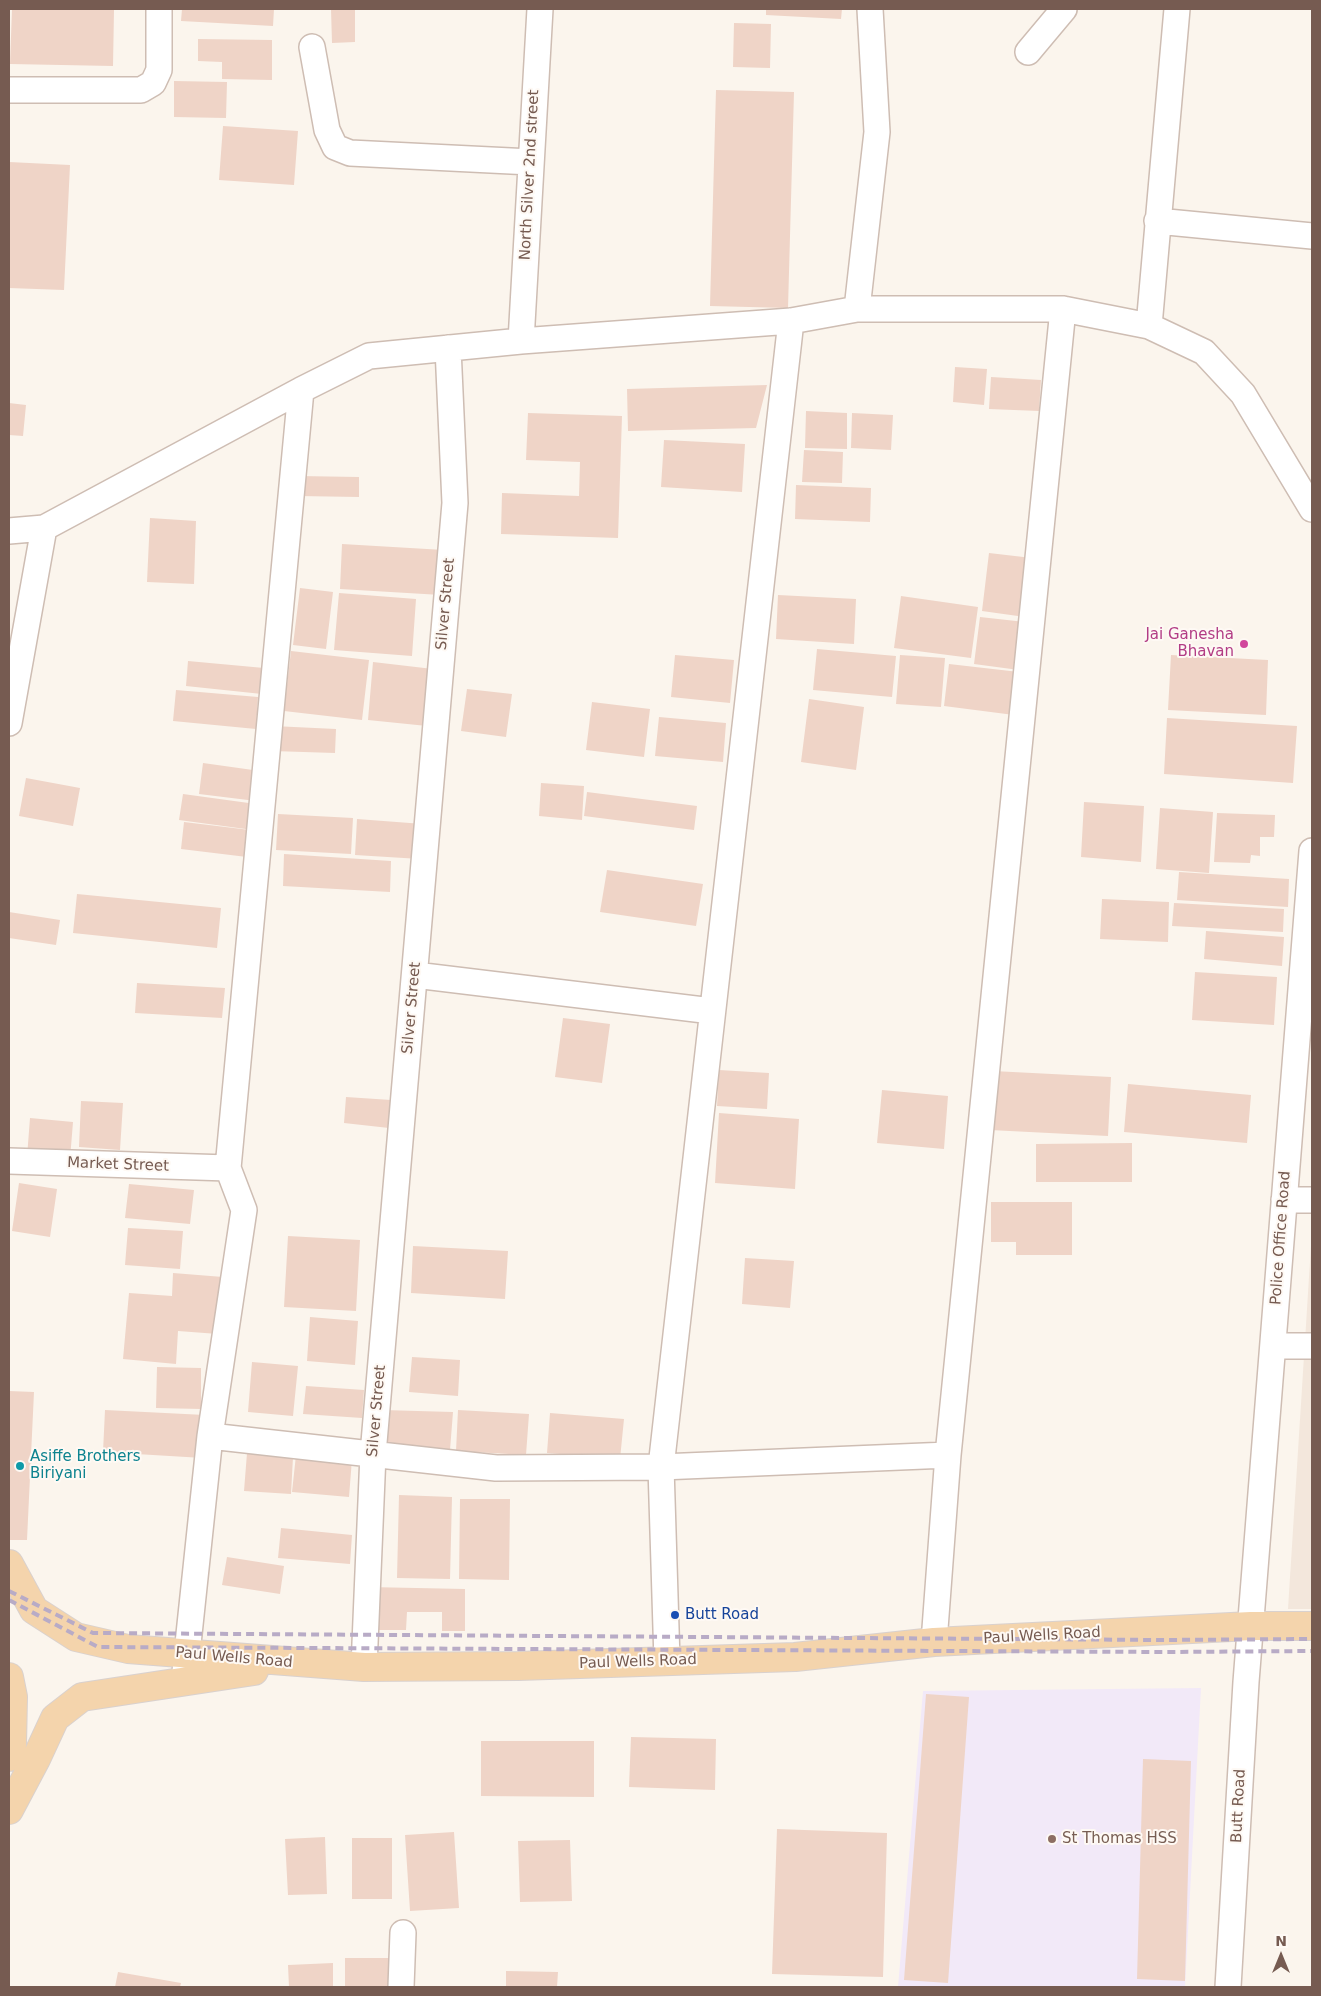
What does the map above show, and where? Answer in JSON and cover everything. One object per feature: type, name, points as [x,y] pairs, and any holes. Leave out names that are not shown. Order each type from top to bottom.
[{"type":"main road","name":"Paul Wells Road","points":[[9,1564],[34,1610],[76,1636],[128,1649],[364,1667],[518,1666],[795,1656],[934,1642],[1252,1626],[1312,1626]]},
{"type":"main road","points":[[9,1810],[56,1718],[82,1696],[307,1664]]},
{"type":"main road","points":[[9,1677],[13,1696],[12,1745],[9,1757]]},
{"type":"street","points":[[9,90],[141,90],[153,83],[159,70],[159,9]]},
{"type":"street","name":"North Silver 2nd street","points":[[521,341],[540,9]]},
{"type":"street","points":[[857,309],[877,132],[870,9]]},
{"type":"street","points":[[1028,52],[1064,9]]},
{"type":"street","points":[[1149,326],[1177,9]]},
{"type":"street","points":[[312,47],[327,130],[335,147],[350,153],[531,162]]},
{"type":"street","points":[[1157,221],[1312,236]]},
{"type":"street","points":[[9,531],[44,528],[301,390],[369,356],[521,341],[791,321],[857,309],[1063,309],[1149,326],[1204,352],[1243,394],[1312,509]]},
{"type":"street","points":[[934,1642],[948,1455],[1063,309]]},
{"type":"street","points":[[667,1661],[661,1467],[791,321]]},
{"type":"street","name":"Silver Street","points":[[364,1667],[373,1454],[455,503],[448,348]]},
{"type":"street","points":[[184,1681],[210,1436],[244,1210],[228,1168],[301,390]]},
{"type":"street","points":[[9,723],[44,528]]},
{"type":"street","name":"Police Office Road","points":[[1252,1626],[1284,1200],[1307,972],[1312,851]]},
{"type":"street","points":[[415,974],[712,1011]]},
{"type":"street","name":"Market Street","points":[[9,1161],[228,1168]]},
{"type":"street","points":[[1284,1200],[1312,1200]]},
{"type":"street","points":[[1273,1346],[1312,1346]]},
{"type":"street","points":[[210,1436],[496,1468],[661,1467],[948,1455]]},
{"type":"street","name":"Butt Road","points":[[1228,1987],[1246,1682],[1252,1626]]},
{"type":"street","points":[[401,1987],[403,1933]]},
{"type":"shaded area","points":[[1312,1230],[1312,1609],[1288,1609]]},
{"type":"shaded area","name":"St Thomas HSS","points":[[1201,1688],[1185,1987],[898,1987],[923,1691]]},
{"type":"building","points":[[12,9],[114,10],[113,66],[10,64]]},
{"type":"building","points":[[182,9],[274,9],[273,26],[181,21]]},
{"type":"building","points":[[331,9],[355,9],[355,42],[332,43]]},
{"type":"building","points":[[766,9],[842,9],[841,19],[766,15]]},
{"type":"building","points":[[734,23],[771,24],[770,68],[733,67]]},
{"type":"building","points":[[198,39],[272,40],[272,80],[222,79],[222,62],[198,61]]},
{"type":"building","points":[[174,81],[227,82],[226,118],[174,117]]},
{"type":"building","points":[[716,90],[794,92],[788,308],[710,306]]},
{"type":"building","points":[[223,126],[298,131],[294,185],[219,180]]},
{"type":"building","points":[[9,162],[70,165],[64,290],[9,288]]},
{"type":"building","points":[[955,367],[987,369],[984,405],[953,402]]},
{"type":"building","points":[[991,377],[1041,380],[1039,411],[989,409]]},
{"type":"building","points":[[767,385],[756,428],[628,431],[627,389]]},
{"type":"building","points":[[9,403],[26,405],[23,436],[9,435]]},
{"type":"building","points":[[806,411],[847,413],[847,449],[805,448]]},
{"type":"building","points":[[528,413],[622,416],[618,538],[501,534],[502,493],[579,496],[580,462],[526,460]]},
{"type":"building","points":[[852,413],[893,415],[891,450],[851,448]]},
{"type":"building","points":[[664,440],[745,444],[742,492],[661,487]]},
{"type":"building","points":[[804,450],[843,452],[842,483],[802,482]]},
{"type":"building","points":[[298,476],[359,477],[359,497],[298,496]]},
{"type":"building","points":[[796,485],[871,488],[870,522],[795,519]]},
{"type":"building","points":[[150,518],[196,521],[194,584],[147,582]]},
{"type":"building","points":[[342,544],[444,550],[441,595],[340,589]]},
{"type":"building","points":[[989,553],[1032,558],[1025,617],[982,611]]},
{"type":"building","points":[[300,588],[333,592],[326,649],[293,645]]},
{"type":"building","points":[[339,593],[416,599],[412,656],[334,650]]},
{"type":"building","points":[[778,595],[856,599],[854,644],[776,639]]},
{"type":"building","points":[[901,596],[978,607],[971,658],[894,648]]},
{"type":"building","points":[[980,617],[1025,622],[1019,670],[974,664]]},
{"type":"building","points":[[817,649],[896,656],[892,697],[813,690]]},
{"type":"building","points":[[291,651],[369,660],[362,720],[284,711]]},
{"type":"building","points":[[675,655],[734,660],[730,703],[671,697]]},
{"type":"building","points":[[900,655],[945,658],[941,707],[896,704]]},
{"type":"building","points":[[1171,655],[1268,660],[1266,715],[1168,710]]},
{"type":"building","points":[[188,661],[264,668],[262,694],[186,686]]},
{"type":"building","points":[[373,662],[433,669],[427,726],[368,720]]},
{"type":"building","points":[[949,664],[1019,672],[1014,715],[944,706]]},
{"type":"building","points":[[467,689],[512,694],[506,737],[461,731]]},
{"type":"building","points":[[176,690],[258,697],[256,729],[173,721]]},
{"type":"building","points":[[809,699],[864,707],[856,770],[801,762]]},
{"type":"building","points":[[592,702],[650,709],[644,757],[586,750]]},
{"type":"building","points":[[659,717],[726,723],[723,762],[655,756]]},
{"type":"building","points":[[1167,718],[1297,726],[1293,783],[1164,774]]},
{"type":"building","points":[[273,726],[336,729],[335,753],[272,751]]},
{"type":"building","points":[[203,763],[260,771],[256,801],[199,794]]},
{"type":"building","points":[[26,778],[80,788],[73,826],[19,816]]},
{"type":"building","points":[[541,783],[584,786],[582,820],[539,816]]},
{"type":"building","points":[[587,792],[697,806],[694,830],[584,816]]},
{"type":"building","points":[[183,794],[256,804],[253,830],[179,820]]},
{"type":"building","points":[[1084,802],[1144,806],[1141,862],[1081,857]]},
{"type":"building","points":[[1160,808],[1213,812],[1209,873],[1156,869]]},
{"type":"building","points":[[1217,813],[1275,815],[1274,837],[1260,837],[1260,856],[1251,855],[1250,863],[1214,862]]},
{"type":"building","points":[[278,814],[353,818],[351,854],[276,850]]},
{"type":"building","points":[[357,819],[423,824],[420,859],[355,855]]},
{"type":"building","points":[[184,822],[250,830],[247,857],[181,849]]},
{"type":"building","points":[[284,854],[391,861],[390,892],[283,886]]},
{"type":"building","points":[[607,870],[703,884],[696,926],[600,912]]},
{"type":"building","points":[[1179,872],[1289,879],[1288,907],[1177,900]]},
{"type":"building","points":[[77,894],[221,908],[217,948],[73,933]]},
{"type":"building","points":[[1102,899],[1169,902],[1168,942],[1100,939]]},
{"type":"building","points":[[1174,903],[1284,909],[1283,932],[1172,926]]},
{"type":"building","points":[[9,912],[60,920],[56,945],[9,938]]},
{"type":"building","points":[[1206,931],[1284,937],[1282,966],[1204,959]]},
{"type":"building","points":[[1195,972],[1277,977],[1274,1025],[1192,1020]]},
{"type":"building","points":[[137,983],[225,988],[222,1018],[135,1013]]},
{"type":"building","points":[[563,1018],[610,1024],[602,1083],[555,1077]]},
{"type":"building","points":[[719,1070],[769,1073],[767,1109],[717,1106]]},
{"type":"building","points":[[993,1071],[1111,1077],[1108,1136],[990,1130]]},
{"type":"building","points":[[1128,1084],[1251,1095],[1247,1143],[1124,1132]]},
{"type":"building","points":[[882,1090],[948,1096],[944,1149],[877,1143]]},
{"type":"building","points":[[346,1097],[391,1100],[389,1128],[344,1123]]},
{"type":"building","points":[[81,1101],[123,1103],[120,1150],[79,1147]]},
{"type":"building","points":[[719,1113],[799,1119],[795,1189],[715,1183]]},
{"type":"building","points":[[30,1118],[73,1122],[70,1159],[27,1157]]},
{"type":"building","points":[[1132,1143],[1132,1182],[1036,1182],[1036,1144]]},
{"type":"building","points":[[19,1183],[57,1189],[50,1237],[12,1231]]},
{"type":"building","points":[[129,1184],[194,1190],[190,1224],[125,1218]]},
{"type":"building","points":[[991,1202],[1072,1202],[1072,1255],[1016,1255],[1016,1242],[991,1242]]},
{"type":"building","points":[[128,1228],[183,1231],[180,1269],[125,1265]]},
{"type":"building","points":[[288,1236],[360,1240],[356,1311],[284,1307]]},
{"type":"building","points":[[413,1246],[508,1251],[505,1299],[411,1293]]},
{"type":"building","points":[[745,1258],[794,1261],[790,1308],[742,1304]]},
{"type":"building","points":[[173,1273],[223,1277],[218,1334],[178,1331],[176,1364],[123,1359],[129,1293],[172,1296]]},
{"type":"building","points":[[310,1317],[358,1321],[355,1365],[307,1361]]},
{"type":"building","points":[[412,1357],[460,1360],[458,1396],[409,1392]]},
{"type":"building","points":[[252,1362],[298,1366],[293,1416],[248,1412]]},
{"type":"building","points":[[157,1367],[201,1368],[201,1409],[156,1408]]},
{"type":"building","points":[[306,1386],[364,1390],[362,1418],[303,1414]]},
{"type":"building","name":"Asiffe Brothers Biriyani","points":[[9,1391],[34,1392],[27,1540],[9,1540]]},
{"type":"building","points":[[105,1410],[205,1415],[203,1458],[103,1452]]},
{"type":"building","points":[[382,1410],[453,1412],[450,1450],[379,1447]]},
{"type":"building","points":[[458,1410],[529,1414],[526,1455],[456,1451]]},
{"type":"building","points":[[550,1413],[624,1419],[620,1459],[547,1453]]},
{"type":"building","points":[[247,1453],[293,1457],[291,1494],[244,1491]]},
{"type":"building","points":[[296,1455],[352,1459],[349,1497],[292,1492]]},
{"type":"building","points":[[399,1495],[452,1497],[450,1579],[397,1578]]},
{"type":"building","points":[[460,1499],[510,1499],[509,1580],[459,1579]]},
{"type":"building","points":[[281,1528],[352,1535],[350,1564],[278,1558]]},
{"type":"building","points":[[227,1557],[284,1566],[280,1594],[222,1585]]},
{"type":"building","points":[[368,1587],[465,1589],[465,1631],[442,1631],[442,1612],[407,1612],[406,1630],[367,1630]]},
{"type":"building","points":[[926,1694],[969,1697],[948,1983],[904,1980]]},
{"type":"building","points":[[631,1737],[716,1739],[715,1790],[629,1787]]},
{"type":"building","points":[[481,1741],[594,1741],[594,1797],[481,1796]]},
{"type":"building","points":[[1143,1759],[1191,1761],[1185,1981],[1137,1979]]},
{"type":"building","points":[[777,1829],[887,1833],[883,1977],[772,1974]]},
{"type":"building","points":[[454,1832],[459,1908],[410,1911],[405,1835]]},
{"type":"building","points":[[325,1837],[327,1894],[288,1895],[285,1839]]},
{"type":"building","points":[[352,1838],[392,1838],[392,1899],[352,1899]]},
{"type":"building","points":[[570,1840],[572,1901],[520,1902],[518,1841]]},
{"type":"building","points":[[345,1958],[393,1958],[393,1987],[345,1987]]},
{"type":"building","points":[[333,1963],[333,1987],[289,1987],[288,1965]]},
{"type":"building","points":[[506,1971],[558,1972],[557,1987],[506,1987]]},
{"type":"building","points":[[118,1972],[181,1983],[180,1987],[115,1987]]},
{"type":"railway","points":[[9,1591],[93,1633],[1162,1640],[1312,1639]]},
{"type":"railway","points":[[9,1600],[98,1647],[1312,1651]]},
{"type":"place","name":"Jai Ganesha Bhavan","points":[[1244,644]]},
{"type":"place","name":"Asiffe Brothers Biriyani","points":[[20,1466]]},
{"type":"place","name":"Butt Road","points":[[675,1615]]},
{"type":"place","name":"St Thomas HSS","points":[[1052,1839]]}]
